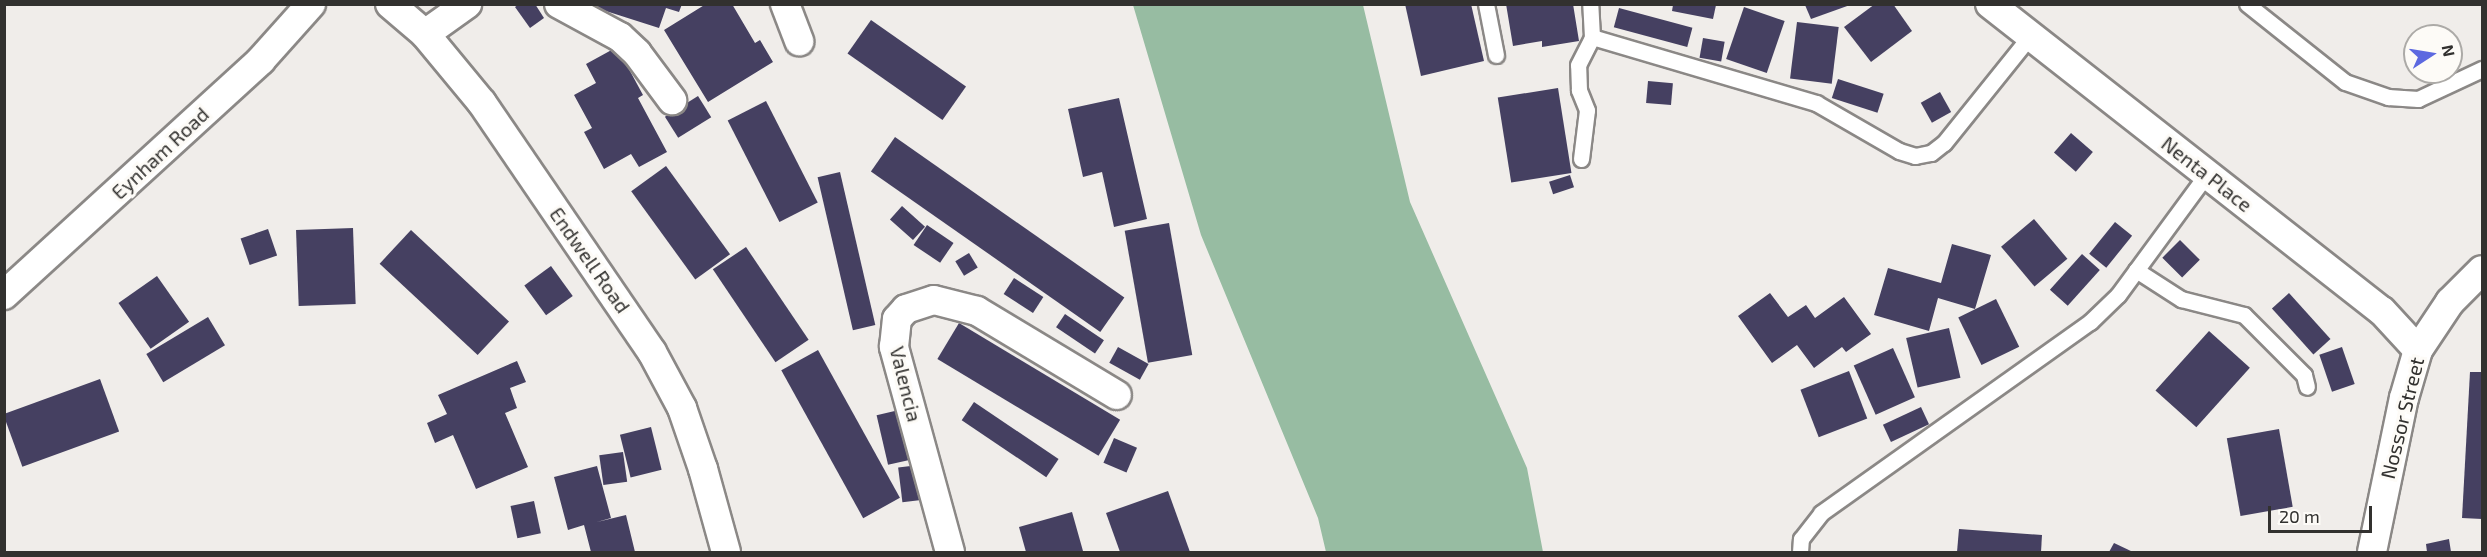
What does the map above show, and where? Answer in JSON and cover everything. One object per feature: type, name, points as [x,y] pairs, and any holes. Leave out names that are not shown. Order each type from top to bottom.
[{"type":"street","name":"Eynham Road","points":[[4,295],[261,60],[311,4]]},
{"type":"street","name":"Endwell Road","points":[[390,4],[425,34],[482,103],[652,352],[682,408],[703,469],[726,552]]},
{"type":"street","points":[[425,34],[467,4]]},
{"type":"street","points":[[560,4],[620,37],[637,53],[672,100]]},
{"type":"street","points":[[785,4],[799,41]]},
{"type":"street","name":"Nenta Place","points":[[1990,4],[2382,311],[2418,350]]},
{"type":"street","name":"Nossor Street","points":[[2372,552],[2404,398],[2418,350],[2450,302],[2482,270]]},
{"type":"street","name":"Valencia","points":[[950,552],[894,346],[897,319],[906,309],[934,300],[977,311],[1117,395]]},
{"type":"lane","points":[[1486,4],[1496,55]]},
{"type":"lane","points":[[1581,159],[1587,110],[1579,90],[1578,65],[1592,37],[1590,4]]},
{"type":"lane","points":[[2247,4],[2345,82],[2388,97],[2418,99],[2482,69]]},
{"type":"lane","points":[[1592,37],[1816,103],[1899,151],[1915,156],[1931,153],[1944,143],[2030,36]]},
{"type":"lane","points":[[1800,552],[1801,539],[1821,513],[2090,322],[2118,295],[2207,174]]},
{"type":"lane","points":[[2136,270],[2164,292],[2181,299],[2244,315],[2304,375],[2307,387]]},
{"type":"green space","points":[[1133,5],[1363,5],[1410,202],[1527,468],[1543,552],[1326,552],[1318,518],[1201,235]]},
{"type":"building","points":[[519,4],[535,4],[544,18],[530,28],[515,7]]},
{"type":"building","points":[[682,4],[679,12],[666,8],[659,28],[587,5]]},
{"type":"building","points":[[706,4],[732,4],[755,43],[760,40],[773,62],[708,102],[664,30]]},
{"type":"building","points":[[1405,4],[1471,4],[1484,61],[1421,76]]},
{"type":"building","points":[[1506,4],[1573,4],[1579,41],[1542,47],[1542,41],[1513,46]]},
{"type":"building","points":[[1875,4],[1893,4],[1912,31],[1871,62],[1844,27]]},
{"type":"building","points":[[1673,5],[1716,5],[1713,19],[1672,11]]},
{"type":"building","points":[[1805,5],[1850,5],[1811,19]]},
{"type":"building","points":[[1744,7],[1785,21],[1767,73],[1726,59]]},
{"type":"building","points":[[1619,8],[1692,28],[1687,47],[1614,27]]},
{"type":"building","points":[[871,20],[966,87],[943,120],[847,54]]},
{"type":"building","points":[[1797,22],[1839,27],[1832,84],[1790,79]]},
{"type":"building","points":[[1703,38],[1725,42],[1721,62],[1700,58]]},
{"type":"building","points":[[617,47],[643,95],[638,98],[667,152],[639,167],[631,154],[604,169],[584,132],[592,128],[574,95],[596,83],[586,64]]},
{"type":"building","points":[[1838,79],[1884,94],[1877,113],[1832,98]]},
{"type":"building","points":[[1648,81],[1673,83],[1671,105],[1646,103]]},
{"type":"building","points":[[1558,88],[1571,173],[1511,182],[1498,98]]},
{"type":"building","points":[[1940,92],[1951,112],[1932,123],[1921,103]]},
{"type":"building","points":[[698,96],[711,117],[678,138],[665,117]]},
{"type":"building","points":[[1119,98],[1147,219],[1114,227],[1102,172],[1083,177],[1068,109]]},
{"type":"building","points":[[766,101],[818,203],[779,222],[728,121]]},
{"type":"building","points":[[2071,133],[2093,152],[2076,172],[2054,153]]},
{"type":"building","points":[[895,137],[1124,298],[1100,332],[871,171]]},
{"type":"building","points":[[666,166],[730,254],[695,279],[631,191]]},
{"type":"building","points":[[840,172],[875,325],[853,330],[818,177]]},
{"type":"building","points":[[1570,175],[1574,187],[1553,194],[1549,182]]},
{"type":"building","points":[[902,206],[925,227],[913,240],[890,219]]},
{"type":"building","points":[[2034,219],[2067,259],[2034,286],[2001,247]]},
{"type":"building","points":[[2115,222],[2132,236],[2106,268],[2089,254]]},
{"type":"building","points":[[1169,223],[1192,355],[1148,363],[1125,231]]},
{"type":"building","points":[[927,225],[954,243],[940,263],[914,245]]},
{"type":"building","points":[[353,228],[356,304],[299,306],[296,230]]},
{"type":"building","points":[[268,229],[277,255],[250,265],[241,238]]},
{"type":"building","points":[[411,230],[509,321],[478,355],[380,264]]},
{"type":"building","points":[[2180,240],[2200,260],[2182,277],[2162,258]]},
{"type":"building","points":[[1952,244],[1991,255],[1975,309],[1938,298],[1929,331],[1874,315],[1888,268],[1941,283]]},
{"type":"building","points":[[746,247],[809,340],[775,362],[713,269]]},
{"type":"building","points":[[969,253],[978,268],[964,276],[955,261]]},
{"type":"building","points":[[2082,254],[2100,270],[2068,306],[2050,290]]},
{"type":"building","points":[[551,266],[573,296],[546,315],[524,285]]},
{"type":"building","points":[[157,276],[189,322],[151,349],[118,303]]},
{"type":"building","points":[[1014,278],[1043,297],[1033,313],[1004,294]]},
{"type":"building","points":[[1770,293],[1788,317],[1806,305],[1815,318],[1844,297],[1871,334],[1846,352],[1842,347],[1814,368],[1797,345],[1772,363],[1738,316]]},
{"type":"building","points":[[2289,293],[2330,339],[2313,354],[2272,308]]},
{"type":"building","points":[[1996,299],[2019,347],[1981,365],[1958,317]]},
{"type":"building","points":[[1065,314],[1104,340],[1095,354],[1056,327]]},
{"type":"building","points":[[208,317],[225,345],[163,382],[146,354]]},
{"type":"building","points":[[959,323],[1120,420],[1099,456],[937,359]]},
{"type":"building","points":[[1949,328],[1960,378],[1918,388],[1906,338]]},
{"type":"building","points":[[2209,331],[2250,368],[2196,427],[2155,390]]},
{"type":"building","points":[[1118,347],[1149,364],[1140,380],[1109,363]]},
{"type":"building","points":[[2342,347],[2355,384],[2332,392],[2319,355]]},
{"type":"building","points":[[1893,348],[1915,397],[1876,415],[1854,365]]},
{"type":"building","points":[[818,350],[900,498],[863,518],[781,370]]},
{"type":"building","points":[[517,361],[526,382],[510,388],[517,408],[505,413],[528,467],[476,489],[453,435],[435,443],[427,423],[447,414],[438,395]]},
{"type":"building","points":[[1849,371],[1867,419],[1819,437],[1800,390]]},
{"type":"building","points":[[2470,372],[2482,372],[2482,519],[2462,518]]},
{"type":"building","points":[[100,379],[119,432],[22,467],[4,414]]},
{"type":"building","points":[[974,402],[1059,459],[1046,477],[962,420]]},
{"type":"building","points":[[1921,407],[1929,424],[1891,442],[1883,425]]},
{"type":"building","points":[[899,410],[910,460],[888,465],[877,415]]},
{"type":"building","points":[[651,427],[662,470],[631,477],[620,435]]},
{"type":"building","points":[[2279,429],[2293,507],[2241,516],[2227,438]]},
{"type":"building","points":[[1114,438],[1137,448],[1126,473],[1103,463]]},
{"type":"building","points":[[623,452],[627,482],[603,485],[599,455]]},
{"type":"building","points":[[919,465],[923,500],[902,502],[898,468]]},
{"type":"building","points":[[597,466],[611,518],[597,522],[626,515],[635,552],[591,552],[584,525],[568,530],[554,477]]},
{"type":"building","points":[[1168,491],[1190,552],[1120,552],[1106,513]]},
{"type":"building","points":[[534,501],[541,533],[517,538],[511,506]]},
{"type":"building","points":[[1072,512],[1083,551],[1026,552],[1019,527]]},
{"type":"building","points":[[1959,529],[2042,535],[2041,552],[1957,552]]},
{"type":"building","points":[[2449,539],[2451,552],[2427,552],[2426,544]]},
{"type":"building","points":[[2114,543],[2133,552],[2109,552]]}]
